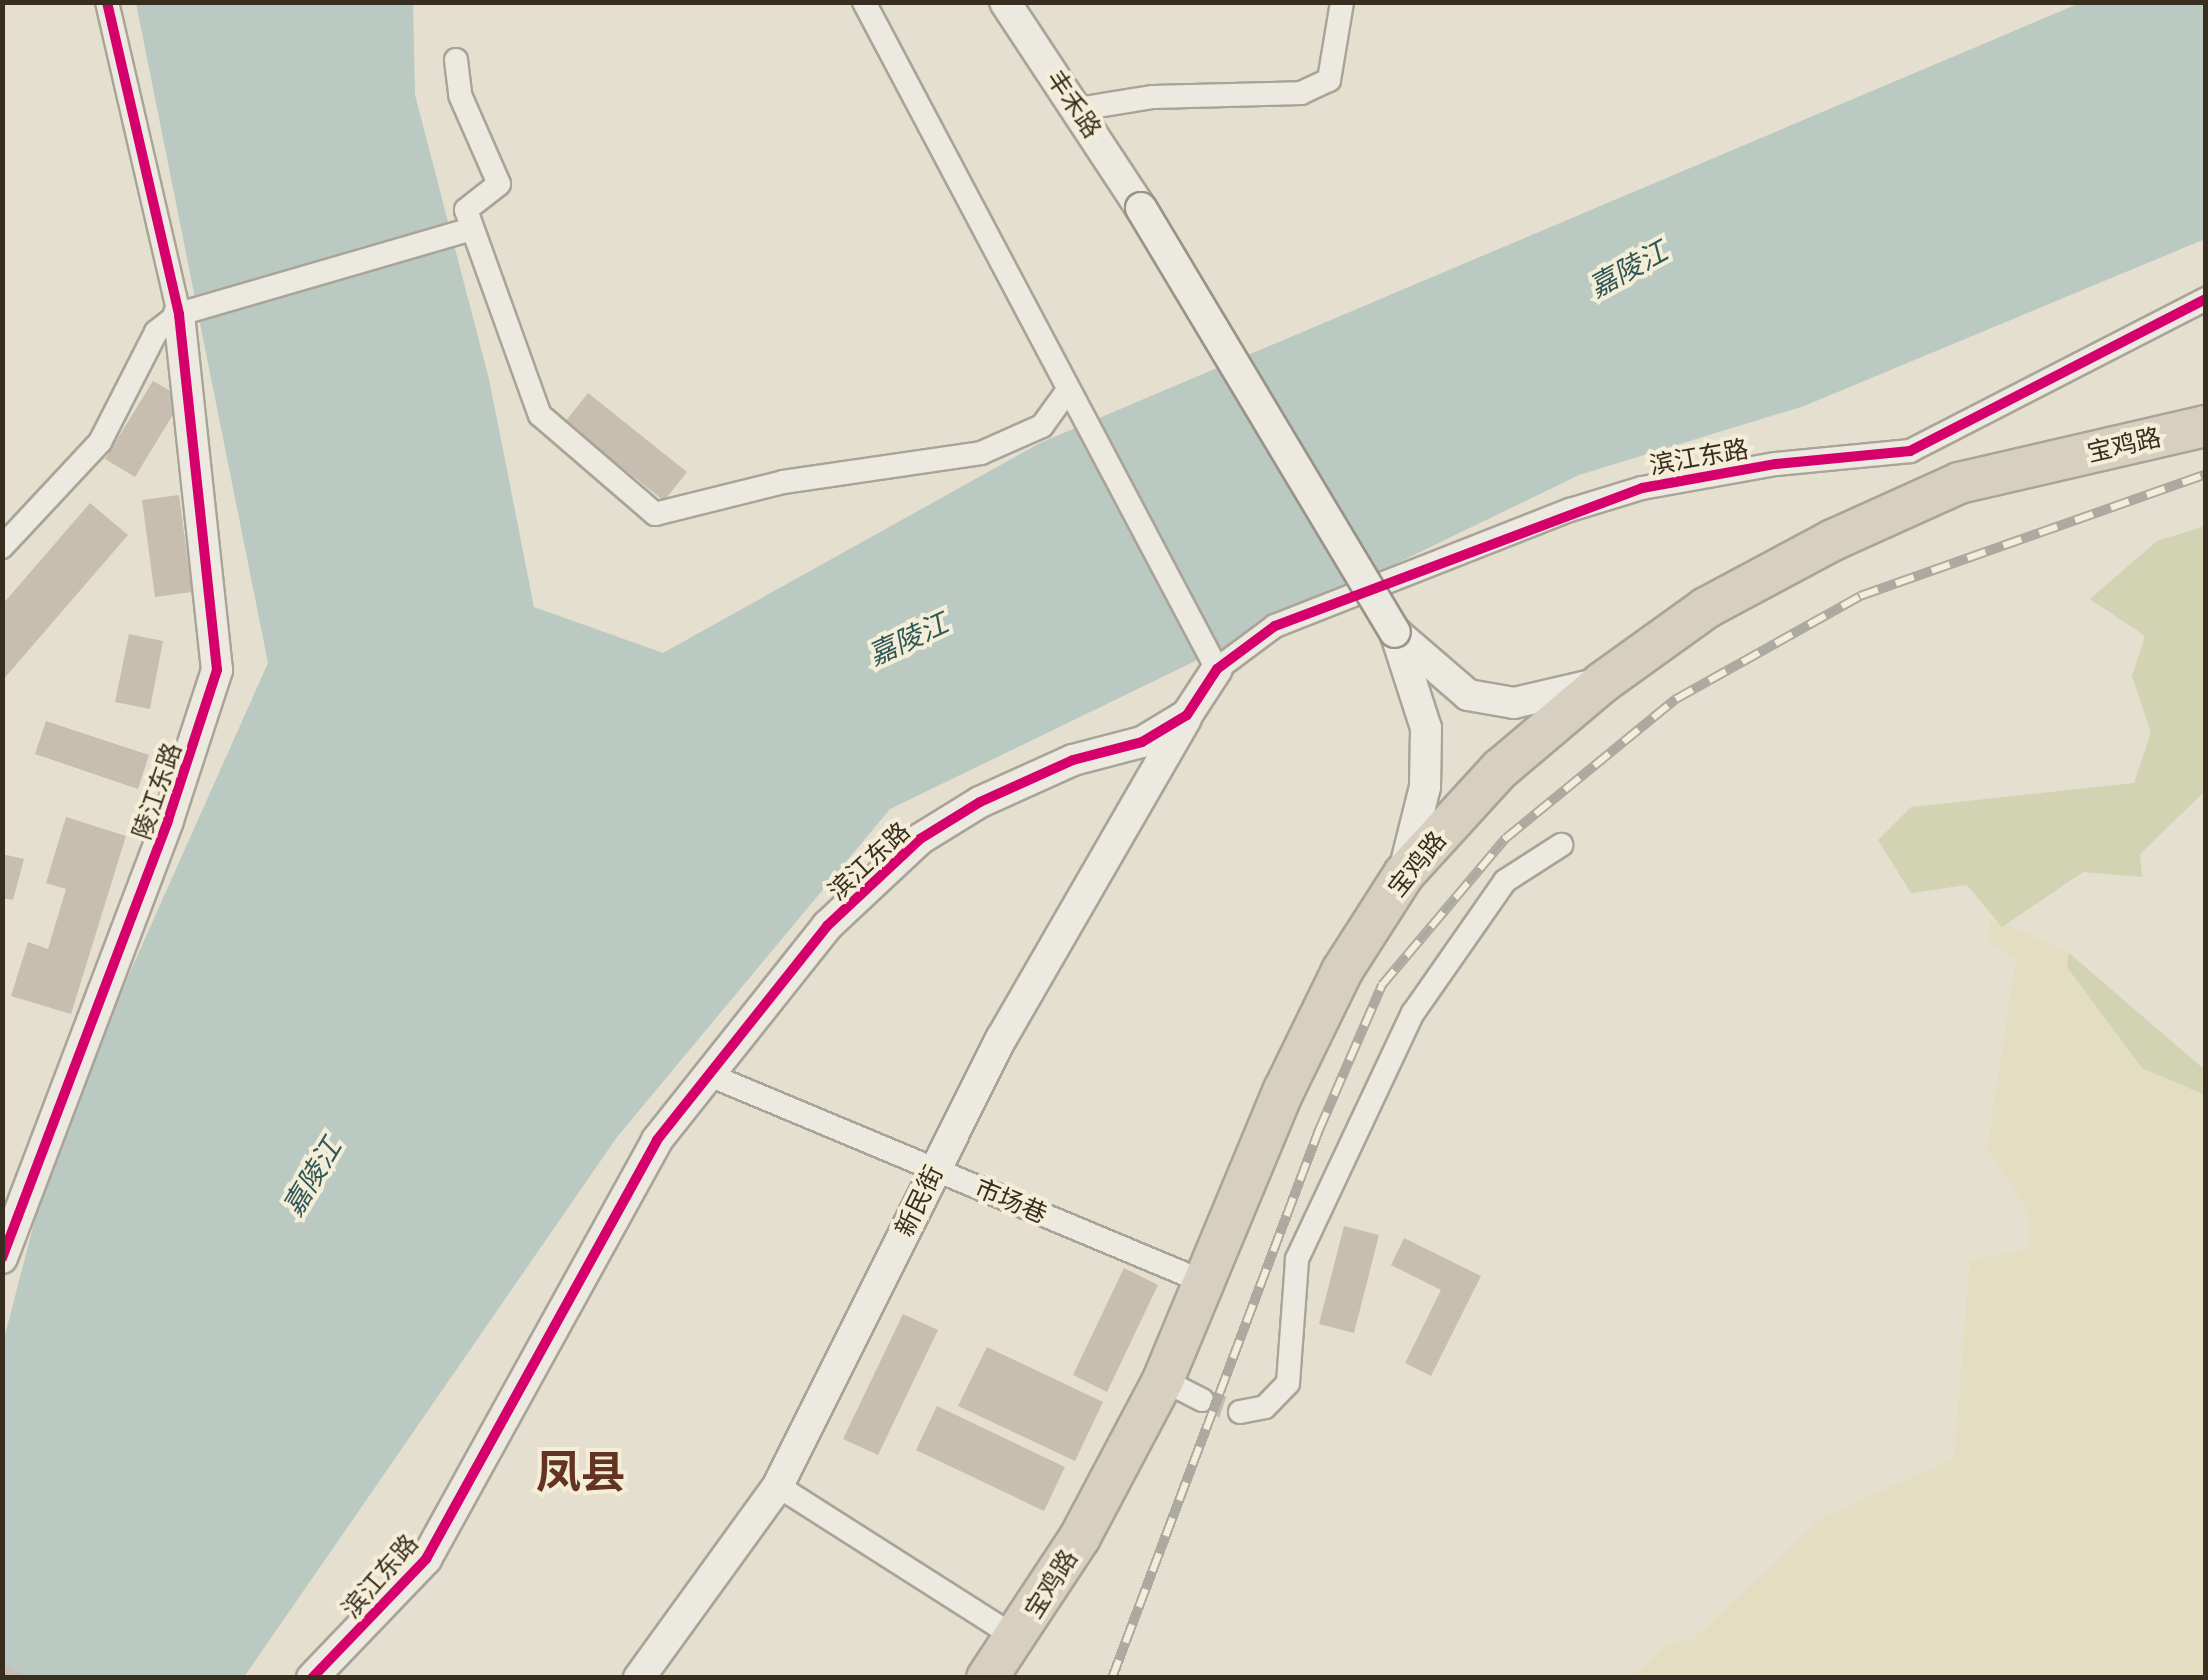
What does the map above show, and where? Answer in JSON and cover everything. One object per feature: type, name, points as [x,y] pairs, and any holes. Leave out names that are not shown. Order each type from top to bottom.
[{"type":"highway","name":"宝鸡路","points":[[988,1678],[1017,1638],[1163,1380],[1326,1005],[1404,874],[1500,769],[1603,682],[1706,608],[1959,483],[2206,426]]},
{"type":"street","points":[[107,2],[179,314]]},
{"type":"street","points":[[864,2],[1213,660]]},
{"type":"street","name":"丰禾路","points":[[1004,2],[1141,208],[1395,632]]},
{"type":"street","points":[[1078,109],[1153,97],[1301,92],[1330,80],[1342,2]]},
{"type":"street","points":[[456,60],[460,95],[499,184],[466,210],[540,415],[654,514],[783,482],[981,453],[1042,426],[1072,397]]},
{"type":"street","points":[[2,547],[100,442],[156,332],[179,314],[472,229]]},
{"type":"street","name":"滨江东路","points":[[312,1678],[426,1558],[657,1140],[828,926],[920,838],[980,802],[1073,760],[1142,742],[1188,715],[1213,660],[1275,626],[1570,510],[1642,488],[1776,464],[1910,451],[2206,299]]},
{"type":"street","name":"陵江东路","points":[[2,1258],[168,820],[217,670],[179,314]]},
{"type":"street","points":[[1395,632],[1468,695],[1514,703],[1603,682]]},
{"type":"street","points":[[1395,632],[1426,728],[1425,787],[1404,874]]},
{"type":"street","name":"新民街","points":[[639,1678],[778,1486],[1000,1040],[1188,715]]},
{"type":"street","points":[[1240,1412],[1265,1407],[1288,1383],[1297,1259],[1413,1013],[1505,881],[1561,846]]},
{"type":"street","name":"市场巷","points":[[707,1074],[1204,1282]]},
{"type":"street","points":[[1163,1380],[1202,1400]]},
{"type":"street","points":[[778,1486],[1017,1638]]},
{"type":"path","points":[[2,1674],[9,1678]]},
{"type":"shaded area","points":[[1991,918],[2069,953],[2067,967],[2141,1068],[2205,1095],[2206,1666],[2200,1677],[1632,1678],[1666,1645],[1694,1639],[1819,1520],[1954,1458],[1970,1260],[2029,1249],[2028,1211],[1987,1150],[2016,959],[1988,940]]},
{"type":"green space","points":[[2205,526],[2205,791],[2140,854],[2142,877],[2083,872],[2002,927],[1967,885],[1911,893],[1878,840],[1911,807],[2134,783],[2151,733],[2132,676],[2145,636],[2090,599],[2157,541]]},
{"type":"green space","points":[[2069,953],[2205,1070],[2205,1095],[2142,1068],[2067,967]]},
{"type":"water","name":"嘉陵江","points":[[136,3],[413,3],[415,95],[489,379],[534,607],[663,653],[1040,443],[2080,3],[2205,3],[2205,239],[1804,406],[1579,475],[890,809],[617,1137],[244,1677],[3,1678],[3,1343],[56,1138],[268,663]]},
{"type":"building","points":[[153,381],[183,398],[135,477],[105,459]]},
{"type":"building","points":[[588,393],[687,472],[664,501],[565,422]]},
{"type":"building","points":[[179,495],[192,592],[155,597],[142,500]]},
{"type":"building","points":[[90,503],[128,535],[2,681],[2,605]]},
{"type":"building","points":[[129,634],[163,641],[150,709],[115,702]]},
{"type":"building","points":[[46,721],[149,755],[138,789],[35,754]]},
{"type":"building","points":[[66,817],[126,836],[71,1014],[11,996],[28,942],[48,949],[66,889],[46,883]]},
{"type":"building","points":[[2,854],[24,859],[13,900],[2,898]]},
{"type":"building","points":[[1344,1226],[1379,1235],[1354,1333],[1319,1324]]},
{"type":"building","points":[[1404,1238],[1481,1276],[1431,1376],[1405,1363],[1441,1290],[1391,1265]]},
{"type":"building","points":[[1124,1268],[1158,1285],[1107,1392],[1073,1375]]},
{"type":"building","points":[[903,1314],[938,1330],[878,1455],[843,1439]]},
{"type":"building","points":[[987,1347],[1103,1402],[1075,1461],[958,1406]]},
{"type":"building","points":[[937,1406],[1065,1467],[1044,1511],[916,1450]]},
{"type":"building","points":[[2,1664],[30,1678],[2,1678]]},
{"type":"tunnel","points":[[1202,1400],[1240,1412]]},
{"type":"railway","points":[[1112,1678],[1319,1130],[1382,985],[1506,838],[1676,699],[1860,596],[2206,474]]},
{"type":"cycle path","points":[[2,1258],[168,820],[217,670],[179,314],[107,2]]},
{"type":"cycle path","points":[[312,1678],[426,1559],[657,1140],[827,926],[920,839],[980,802],[1073,760],[1142,742],[1187,715],[1217,669],[1275,626],[1642,488],[1776,464],[1910,451],[2206,299]]},
{"type":"district","name":"凤县","points":[[581,1472]]}]
